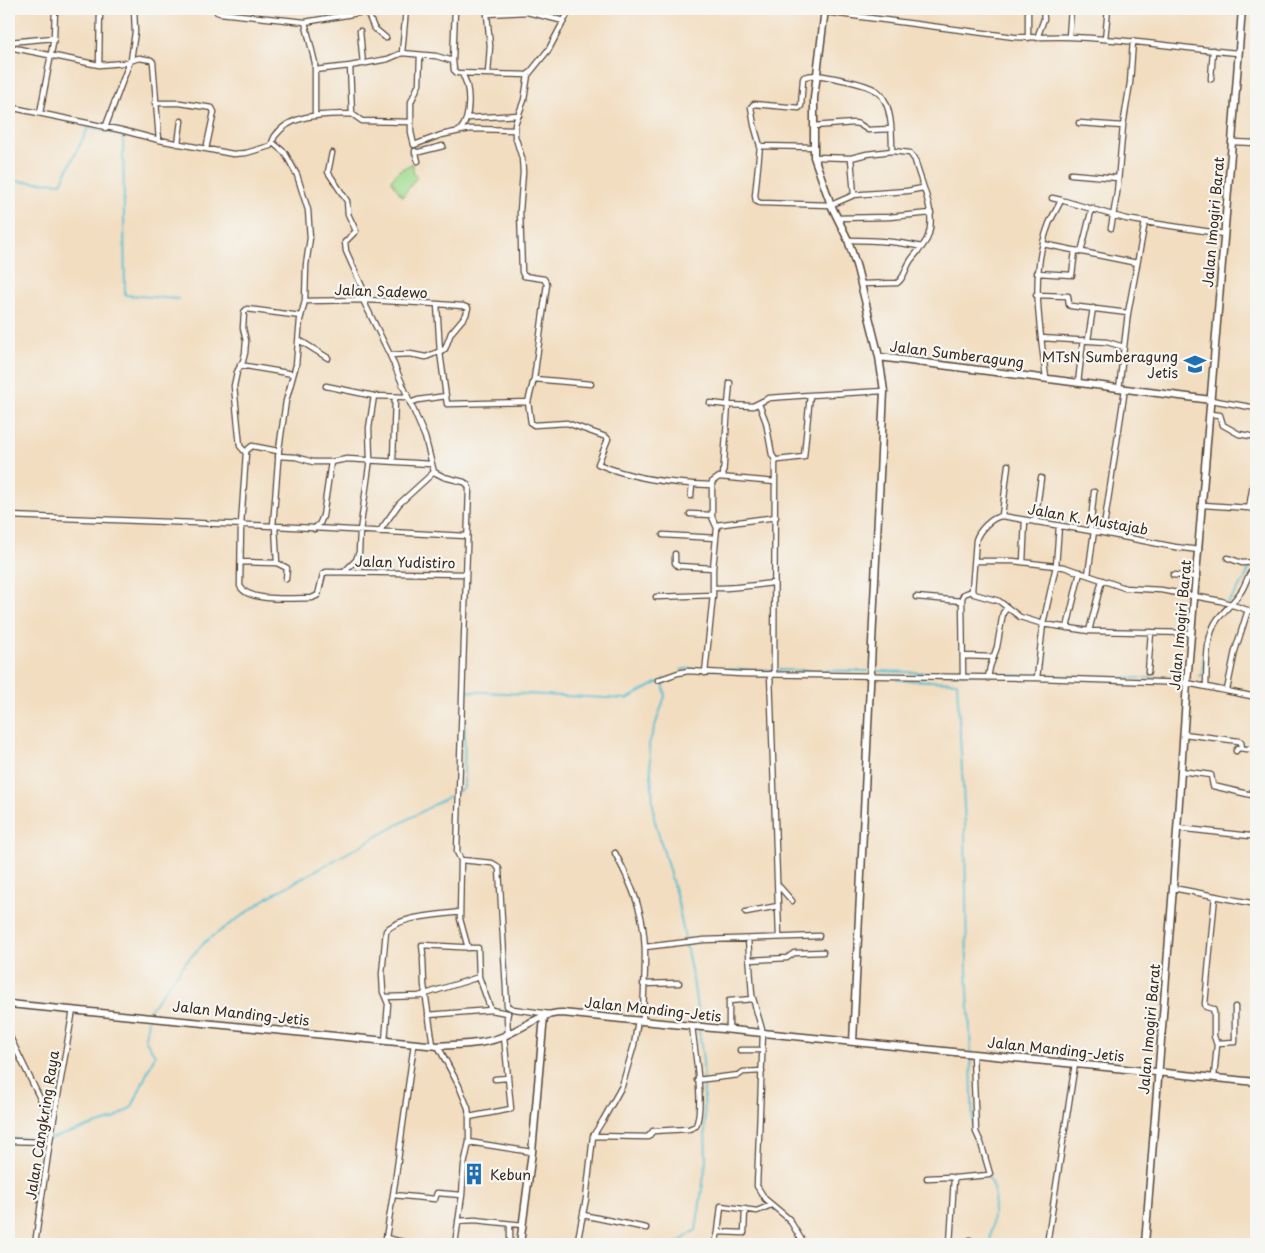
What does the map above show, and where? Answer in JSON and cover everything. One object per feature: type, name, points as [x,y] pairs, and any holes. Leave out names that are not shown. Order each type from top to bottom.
[{"type":"main road","name":"Jalan Imogiri Barat","points":[[1145,1244],[1242,9]]},
{"type":"main road","points":[[824,10],[817,75],[814,157],[831,205],[848,240],[862,284],[880,357],[884,391],[854,1042]]},
{"type":"main road","name":"Jalan Sumberagung","points":[[880,357],[1211,400]]},
{"type":"main road","name":"Jalan Manding-Jetis","points":[[9,1004],[151,1016],[435,1045],[481,1042],[506,1035],[547,1015],[571,1014],[1256,1082]]},
{"type":"main road","points":[[520,1244],[529,1152],[547,1015]]},
{"type":"street","points":[[40,112],[54,38],[55,9]]},
{"type":"street","points":[[99,64],[100,9]]},
{"type":"street","points":[[105,128],[128,62],[135,32],[134,9]]},
{"type":"street","points":[[402,53],[406,9]]},
{"type":"street","points":[[454,9],[453,61],[454,70],[457,73],[528,75]]},
{"type":"street","points":[[570,9],[549,49],[528,75],[524,100],[515,130],[523,172],[520,218],[522,272],[524,276],[544,279],[547,284],[534,379],[528,402],[532,424],[567,423],[608,437],[598,464],[625,475],[712,485]]},
{"type":"street","points":[[1028,9],[1028,38]]},
{"type":"street","points":[[1037,38],[1044,19],[1043,9]]},
{"type":"street","points":[[1069,37],[1071,9]]},
{"type":"street","points":[[1105,39],[1108,9]]},
{"type":"street","points":[[217,10],[305,22],[364,12],[368,14],[374,28],[386,38]]},
{"type":"street","points":[[824,10],[1028,38],[1069,37],[1105,39],[1238,53]]},
{"type":"street","points":[[488,74],[490,46],[487,11],[527,11],[564,21]]},
{"type":"street","points":[[305,22],[315,70],[315,116]]},
{"type":"street","points":[[360,31],[363,64]]},
{"type":"street","points":[[9,42],[54,38]]},
{"type":"street","points":[[1111,228],[1130,83],[1133,41]]},
{"type":"street","points":[[9,47],[99,64],[128,62],[147,58],[153,62],[159,140]]},
{"type":"street","points":[[1211,79],[1214,50]]},
{"type":"street","points":[[315,70],[363,64],[388,59],[402,53],[436,56],[453,61]]},
{"type":"street","points":[[418,161],[415,153],[411,122],[412,98],[420,80],[420,56]]},
{"type":"street","points":[[350,66],[352,114]]},
{"type":"street","points":[[459,131],[468,118],[466,84],[462,74]]},
{"type":"street","points":[[892,151],[891,129],[885,101],[878,92],[859,83],[817,75],[804,77],[801,106],[799,108],[753,104],[751,109],[760,146],[756,201],[768,204],[831,205],[854,196],[923,188]]},
{"type":"street","points":[[155,103],[180,103],[212,108],[214,112],[206,149]]},
{"type":"street","points":[[9,107],[40,112],[178,144],[233,154],[263,149],[273,143],[275,136],[292,122],[315,116],[352,114],[362,121],[411,122]]},
{"type":"street","points":[[468,118],[519,115]]},
{"type":"street","points":[[178,144],[181,121]]},
{"type":"street","points":[[814,126],[854,123],[868,130],[891,129]]},
{"type":"street","points":[[1079,123],[1123,126]]},
{"type":"street","points":[[414,145],[475,128],[515,130]]},
{"type":"street","points":[[1232,142],[1256,143]]},
{"type":"street","points":[[273,143],[285,153],[292,164],[308,210],[310,238],[306,265],[305,301],[301,316],[296,365],[286,401],[278,454],[274,526],[277,562]]},
{"type":"street","points":[[415,153],[443,146]]},
{"type":"street","points":[[760,146],[813,147]]},
{"type":"street","points":[[814,157],[851,158],[892,151],[913,156],[931,213],[930,231],[922,247],[911,260],[901,280],[896,283],[862,284]]},
{"type":"street","points":[[332,153],[328,172],[347,204],[348,214],[356,231],[345,244],[366,300],[424,437],[434,472],[468,485],[457,852],[461,860],[460,912],[468,948]]},
{"type":"street","points":[[851,158],[854,196]]},
{"type":"street","points":[[1071,174],[1118,178]]},
{"type":"street","points":[[1052,198],[1145,222],[1224,234]]},
{"type":"street","points":[[1046,378],[1036,295],[1037,273],[1049,224],[1061,200]]},
{"type":"street","points":[[1037,273],[1072,275],[1092,208]]},
{"type":"street","points":[[837,218],[889,217],[931,213]]},
{"type":"street","points":[[1103,532],[1122,389],[1128,313],[1145,222]]},
{"type":"street","points":[[848,240],[885,240],[922,247]]},
{"type":"street","points":[[1043,244],[1137,263]]},
{"type":"street","points":[[1036,295],[1068,296],[1069,305],[1071,306],[1128,313]]},
{"type":"street","name":"Jalan Sadewo","points":[[305,301],[366,300],[438,304],[440,352],[446,396]]},
{"type":"street","points":[[390,355],[410,354],[426,357],[445,349],[451,333],[468,310],[466,306],[438,304]]},
{"type":"street","points":[[1078,383],[1093,308]]},
{"type":"street","points":[[246,451],[240,446],[235,398],[236,377],[244,357],[246,344],[243,328],[245,310],[301,316]]},
{"type":"street","points":[[1041,338],[1107,342],[1124,347]]},
{"type":"street","points":[[299,340],[328,358]]},
{"type":"street","points":[[240,365],[293,374]]},
{"type":"street","points":[[534,379],[591,384]]},
{"type":"street","points":[[723,477],[730,382]]},
{"type":"street","points":[[326,386],[374,396],[407,397]]},
{"type":"street","points":[[710,403],[748,407],[759,404],[765,399],[778,396],[884,391]]},
{"type":"street","points":[[776,461],[804,456],[810,394]]},
{"type":"street","points":[[345,571],[359,554],[360,531],[370,459],[369,428],[374,396]]},
{"type":"street","points":[[410,403],[446,396],[447,403],[450,405],[528,402]]},
{"type":"street","points":[[393,460],[395,397]]},
{"type":"street","points":[[1211,400],[1256,408]]},
{"type":"street","points":[[759,404],[766,422],[772,455],[776,461],[773,672],[779,936]]},
{"type":"street","points":[[1209,414],[1222,416],[1223,425],[1239,434],[1250,436]]},
{"type":"street","points":[[286,579],[287,568],[277,562],[241,562],[241,525],[246,451],[252,446],[313,462],[370,459],[431,464]]},
{"type":"street","points":[[314,529],[320,523],[323,516],[331,462]]},
{"type":"street","points":[[972,591],[976,561],[976,540],[993,519],[1002,516],[1008,465]]},
{"type":"street","points":[[1249,508],[1256,466]]},
{"type":"street","points":[[379,532],[399,504],[434,472]]},
{"type":"street","points":[[705,670],[714,595],[713,568],[716,525],[712,515],[712,485],[716,478],[723,477],[775,482]]},
{"type":"street","points":[[1035,522],[1041,478]]},
{"type":"street","points":[[691,496],[692,484]]},
{"type":"street","points":[[1088,575],[1094,492]]},
{"type":"street","points":[[1202,505],[1256,510]]},
{"type":"street","points":[[690,514],[712,515]]},
{"type":"street","points":[[9,516],[274,526],[466,536]]},
{"type":"street","name":"Jalan K. Mustajab","points":[[1002,516],[1199,550]]},
{"type":"street","points":[[716,525],[776,517]]},
{"type":"street","points":[[1023,562],[1025,520]]},
{"type":"street","points":[[1037,677],[1043,624],[1056,566],[1059,526]]},
{"type":"street","points":[[664,535],[716,538]]},
{"type":"street","points":[[675,554],[675,563],[678,566],[713,568]]},
{"type":"street","points":[[1228,558],[1242,563],[1256,562]]},
{"type":"street","points":[[976,561],[1023,562],[1056,566],[1080,572],[1125,588],[1161,590],[1228,603],[1256,613]]},
{"type":"street","name":"Jalan Yudistiro","points":[[241,562],[240,586],[242,590],[253,595],[269,598],[315,598],[319,593],[324,572],[465,574]]},
{"type":"street","points":[[1206,686],[1211,633],[1228,603],[1242,589],[1251,571],[1256,567]]},
{"type":"street","points":[[1067,628],[1080,572]]},
{"type":"street","points":[[1174,575],[1197,577]]},
{"type":"street","points":[[1089,631],[1102,580]]},
{"type":"street","points":[[714,588],[730,589],[774,583]]},
{"type":"street","points":[[963,674],[962,601],[963,595],[972,591]]},
{"type":"street","points":[[972,591],[975,595],[1001,602],[1025,619],[1043,624],[1089,631],[1192,633]]},
{"type":"street","points":[[656,597],[714,595]]},
{"type":"street","points":[[916,597],[962,601]]},
{"type":"street","points":[[988,675],[1000,636],[1003,612],[1007,608]]},
{"type":"street","points":[[1227,690],[1233,657],[1248,610]]},
{"type":"street","points":[[1148,672],[1151,632]]},
{"type":"street","points":[[963,656],[994,657]]},
{"type":"street","points":[[658,680],[682,671],[705,670],[871,675],[963,674],[1188,683],[1256,697]]},
{"type":"street","points":[[1184,734],[1239,741],[1242,748]]},
{"type":"street","points":[[1236,751],[1238,748],[1256,750]]},
{"type":"street","points":[[1181,772],[1211,775],[1213,786],[1254,795],[1256,784]]},
{"type":"street","points":[[1178,828],[1250,836],[1254,834],[1256,825]]},
{"type":"street","points":[[578,1244],[593,1136],[622,1086],[640,1021],[645,947],[639,907],[630,882],[615,853]]},
{"type":"street","points":[[461,860],[495,864],[498,869],[508,1006],[506,1035],[511,1109],[469,1117]]},
{"type":"street","points":[[778,885],[792,901]]},
{"type":"street","points":[[1173,888],[1256,904]]},
{"type":"street","points":[[1214,1077],[1217,1043],[1214,1036],[1214,1010],[1206,1007],[1205,1004],[1215,896]]},
{"type":"street","points":[[746,912],[778,906]]},
{"type":"street","points":[[385,1041],[388,1004],[383,992],[382,974],[387,930],[412,919],[460,912]]},
{"type":"street","points":[[645,947],[779,936],[819,936]]},
{"type":"street","points":[[748,939],[753,999],[763,1033],[757,1184],[769,1207],[789,1219],[804,1244]]},
{"type":"street","points":[[455,1244],[464,1166],[469,1142],[469,1117],[468,1108],[459,1086],[435,1045],[425,994],[422,945],[478,949],[479,978],[491,1010]]},
{"type":"street","points":[[749,960],[787,958],[794,953],[823,952]]},
{"type":"street","points":[[386,997],[419,996],[479,978]]},
{"type":"street","points":[[643,984],[679,983]]},
{"type":"street","points":[[729,1029],[729,1000],[753,999]]},
{"type":"street","points":[[1217,1043],[1236,1042],[1235,1007]]},
{"type":"street","name":"Jalan Cangkring Raya","points":[[35,1244],[50,1140],[73,1010]]},
{"type":"street","points":[[428,1015],[491,1010],[547,1015]]},
{"type":"street","points":[[593,1136],[648,1137],[653,1131],[689,1129],[696,1126],[700,1116],[693,1025]]},
{"type":"street","points":[[9,1035],[53,1124]]},
{"type":"street","points":[[385,1244],[414,1044]]},
{"type":"street","points":[[740,1050],[762,1050]]},
{"type":"street","points":[[927,1178],[954,1178],[990,1174],[976,1132],[972,1054]]},
{"type":"street","points":[[1047,1244],[1075,1064]]},
{"type":"street","points":[[698,1079],[762,1071]]},
{"type":"street","points":[[495,1079],[515,1082]]},
{"type":"street","points":[[9,1141],[50,1140]]},
{"type":"street","points":[[469,1142],[529,1152]]},
{"type":"street","points":[[950,1244],[954,1178]]},
{"type":"street","points":[[393,1195],[434,1198],[437,1193],[462,1195]]},
{"type":"street","points":[[715,1244],[721,1206],[758,1211],[769,1207]]},
{"type":"street","points":[[718,1232],[744,1232],[745,1209]]},
{"type":"street","points":[[583,1215],[646,1228]]},
{"type":"street","points":[[458,1222],[474,1220],[521,1225]]},
{"type":"street","points":[[510,1244],[511,1224]]},
{"type":"street","points":[[386,1238],[418,1244]]},
{"type":"green space","points":[[413,163],[413,172],[417,177],[402,197],[391,180],[398,171]]},
{"type":"waterway","points":[[9,181],[61,183],[88,128],[123,134],[125,295],[178,299]]},
{"type":"waterway","points":[[1222,611],[1244,581],[1250,567],[1255,564]]},
{"type":"waterway","points":[[1199,676],[1202,675],[1205,644],[1208,637]]},
{"type":"waterway","points":[[681,670],[868,671]]},
{"type":"waterway","points":[[873,671],[1115,678],[1183,678]]},
{"type":"waterway","points":[[663,679],[665,696],[649,744],[654,818],[677,898],[694,986],[699,1024]]},
{"type":"waterway","points":[[898,680],[957,682],[965,824],[967,969],[971,1052]]},
{"type":"waterway","points":[[149,1015],[149,1011],[185,963],[206,941],[270,896],[464,788],[465,691],[627,699],[659,682]]},
{"type":"waterway","points":[[9,1138],[49,1139],[114,1119],[132,1107],[155,1055],[145,1039],[148,1020]]},
{"type":"waterway","points":[[676,1244],[696,1230],[706,1162],[703,1061],[699,1029]]},
{"type":"waterway","points":[[971,1057],[973,1134],[988,1174]]},
{"type":"waterway","points":[[989,1177],[995,1195],[990,1244]]},
{"type":"place","name":"MTsN Sumberagung Jetis","points":[[1195,364]]},
{"type":"place","name":"Kebun","points":[[474,1174]]}]
